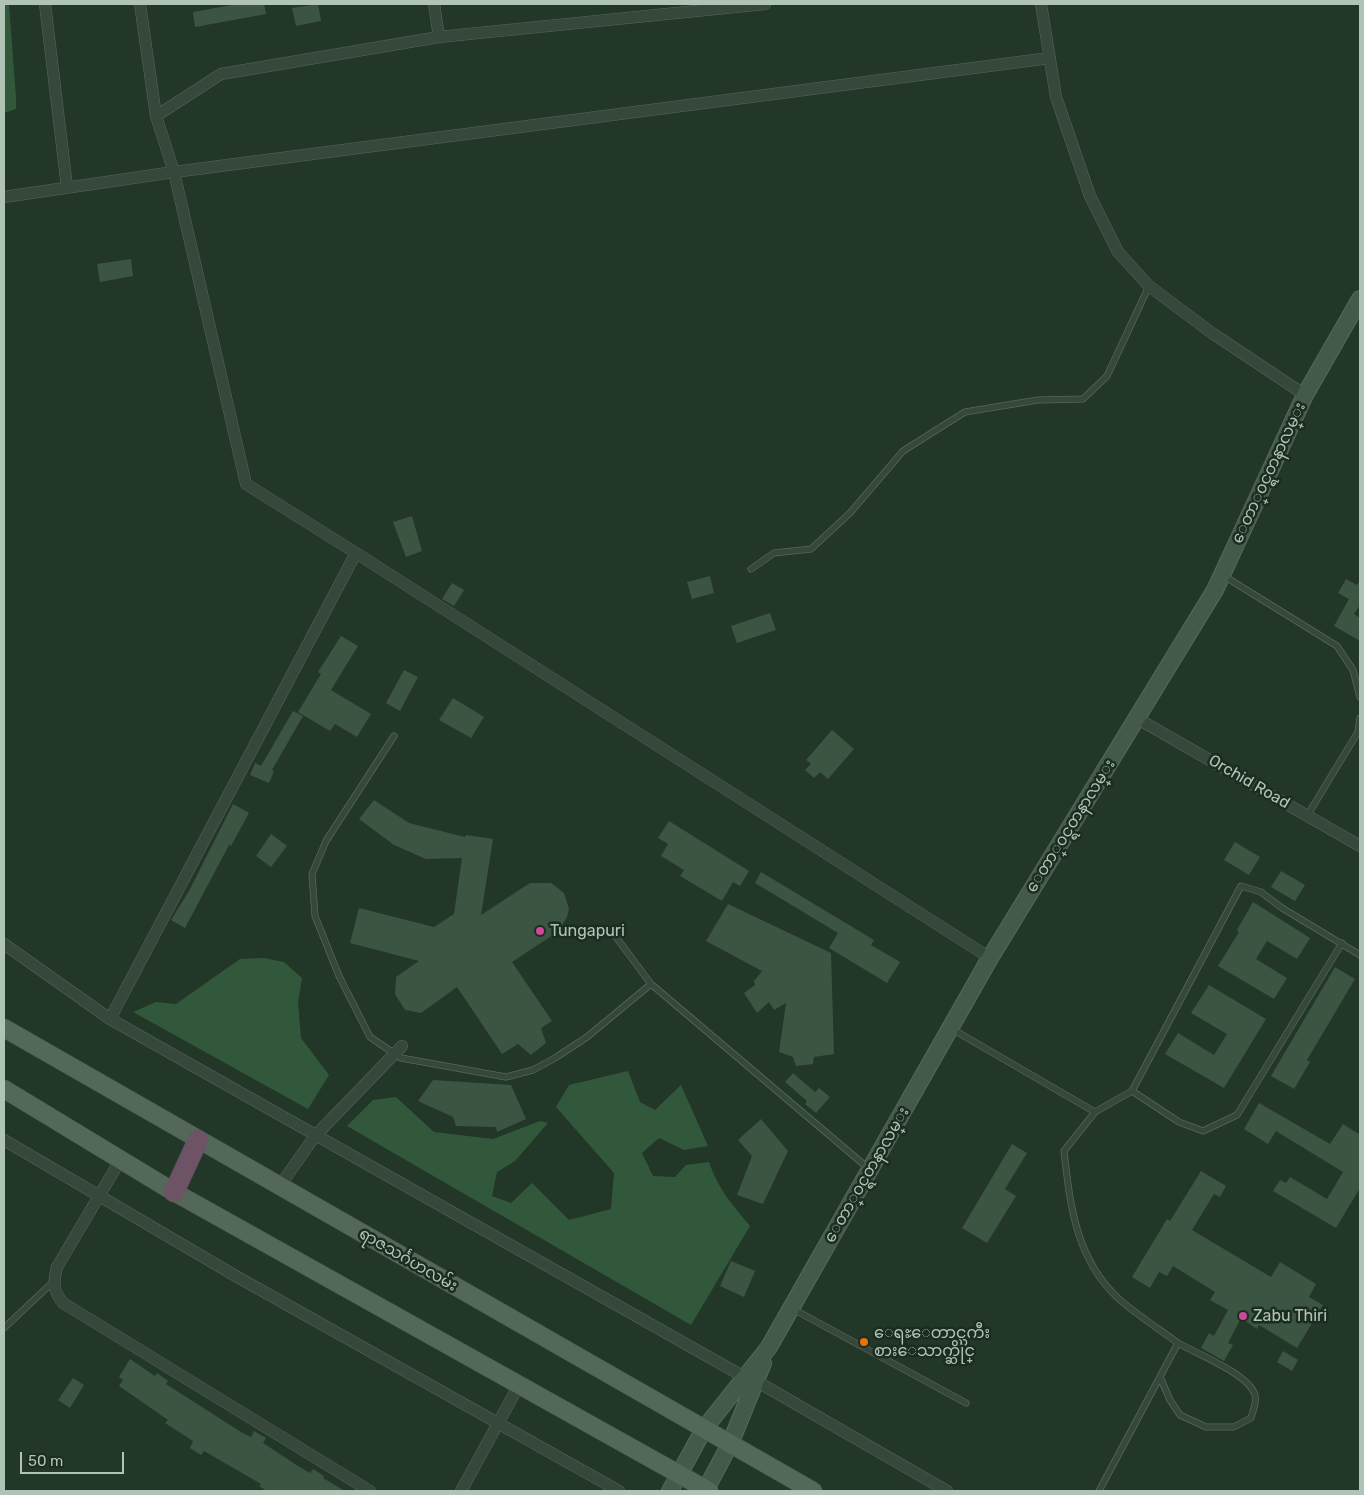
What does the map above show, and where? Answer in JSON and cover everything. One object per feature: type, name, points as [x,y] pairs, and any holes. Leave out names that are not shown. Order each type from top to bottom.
[{"type":"highway","points":[[174,1192],[198,1140]]},
{"type":"main road","name":"ေတာ္၀င္ရတနာလမ္း","points":[[707,1491],[730,1444],[751,1380],[769,1346],[990,958],[1138,719],[1222,574],[1305,395],[1360,299]]},
{"type":"main road","name":"ရာဇသင်္ဂဟလမ်း","points":[[4,1028],[812,1491]]},
{"type":"main road","points":[[4,1088],[174,1192],[679,1473],[707,1491]]},
{"type":"main road","points":[[670,1491],[704,1429],[751,1380]]},
{"type":"street","points":[[45,4],[67,187]]},
{"type":"street","points":[[140,4],[156,116],[174,172],[246,484],[356,552],[990,958]]},
{"type":"street","points":[[434,4],[438,37]]},
{"type":"street","points":[[156,116],[221,74],[438,37],[765,4]]},
{"type":"street","points":[[1041,4],[1056,97],[1090,196],[1118,252],[1149,286],[1212,333],[1305,395]]},
{"type":"street","points":[[4,197],[174,172],[1050,58]]},
{"type":"street","points":[[110,1019],[356,552]]},
{"type":"street","name":"Orchid Road","points":[[1138,719],[1360,846]]},
{"type":"street","points":[[4,944],[110,1019],[947,1491]]},
{"type":"street","points":[[279,1187],[315,1136],[398,1050]]},
{"type":"street","points":[[4,1140],[619,1491]]},
{"type":"street","points":[[121,1159],[57,1267],[53,1282],[55,1294],[64,1303],[370,1491]]},
{"type":"street","points":[[461,1491],[519,1385]]},
{"type":"lane","points":[[751,569],[774,553],[811,550],[850,513],[903,451],[965,412],[1038,400],[1083,399],[1107,376],[1149,286]]},
{"type":"lane","points":[[1222,574],[1337,646],[1352,670],[1360,697]]},
{"type":"lane","points":[[1308,816],[1358,732],[1360,718]]},
{"type":"lane","points":[[394,736],[326,841],[312,874],[315,916],[339,976],[370,1037],[398,1050],[401,1058],[506,1077],[533,1070],[555,1058],[587,1037],[652,984]]},
{"type":"lane","points":[[1160,1377],[1170,1400],[1180,1416],[1206,1427],[1234,1426],[1251,1418],[1256,1404],[1255,1394],[1244,1378],[1178,1343],[1119,1298],[1096,1272],[1080,1242],[1070,1206],[1064,1151],[1095,1112],[1132,1090],[1241,886],[1261,892],[1282,908],[1360,954]]},
{"type":"lane","points":[[610,929],[652,984],[870,1170]]},
{"type":"lane","points":[[1132,1090],[1179,1122],[1203,1131],[1237,1115],[1342,943]]},
{"type":"lane","points":[[951,1028],[1095,1112]]},
{"type":"lane","points":[[4,1328],[53,1282]]},
{"type":"lane","points":[[791,1308],[966,1403]]},
{"type":"lane","points":[[1099,1491],[1178,1343]]},
{"type":"shaded area","points":[[4,4],[9,4],[16,109],[4,113]]},
{"type":"shaded area","points":[[264,958],[284,962],[302,978],[298,1002],[301,1038],[329,1075],[308,1109],[133,1012],[156,1002],[176,1004],[240,959]]},
{"type":"shaded area","points":[[628,1071],[640,1102],[655,1110],[681,1085],[708,1146],[684,1150],[659,1138],[642,1153],[653,1176],[675,1177],[686,1165],[709,1162],[721,1188],[750,1226],[691,1325],[347,1126],[373,1100],[396,1097],[434,1132],[493,1139],[540,1121],[548,1123],[515,1161],[497,1172],[492,1196],[511,1203],[532,1183],[569,1220],[611,1209],[614,1173],[556,1107],[569,1085]]},
{"type":"building","points":[[237,4],[264,4],[266,14],[195,27],[193,12]]},
{"type":"building","points":[[318,4],[321,21],[296,26],[292,8]]},
{"type":"building","points":[[131,259],[133,276],[100,282],[97,264]]},
{"type":"building","points":[[412,516],[422,551],[406,557],[393,522]]},
{"type":"building","points":[[710,576],[714,593],[692,599],[687,582]]},
{"type":"building","points":[[1346,579],[1357,585],[1360,580],[1360,605],[1354,614],[1360,618],[1360,641],[1334,626],[1349,599],[1338,593]]},
{"type":"building","points":[[452,583],[464,590],[454,606],[442,599]]},
{"type":"building","points":[[770,613],[776,630],[737,643],[731,626]]},
{"type":"building","points":[[341,636],[358,646],[331,690],[371,714],[357,737],[335,724],[330,731],[298,712],[321,674],[318,672]]},
{"type":"building","points":[[404,670],[418,677],[400,711],[386,703]]},
{"type":"building","points":[[453,698],[484,717],[471,738],[439,720]]},
{"type":"building","points":[[293,711],[303,716],[272,770],[274,771],[269,783],[250,775],[255,763],[261,766]]},
{"type":"building","points":[[832,730],[854,749],[828,779],[820,772],[814,778],[805,770],[811,764],[806,760]]},
{"type":"building","points":[[374,800],[409,823],[465,837],[466,835],[493,839],[481,915],[530,883],[551,883],[564,893],[569,909],[559,931],[512,962],[552,1021],[541,1028],[546,1043],[531,1055],[518,1044],[502,1054],[457,987],[421,1013],[405,1010],[395,994],[396,977],[419,961],[350,943],[359,908],[434,927],[454,914],[462,858],[426,859],[394,845],[359,819]]},
{"type":"building","points":[[233,804],[249,813],[231,846],[229,845],[185,928],[171,920],[189,891]]},
{"type":"building","points":[[669,821],[749,871],[740,886],[733,882],[722,901],[680,876],[684,870],[661,856],[668,844],[658,838]]},
{"type":"building","points":[[271,834],[287,846],[271,867],[256,856]]},
{"type":"building","points":[[1235,842],[1260,857],[1249,875],[1224,860]]},
{"type":"building","points":[[1281,871],[1305,885],[1295,901],[1271,887]]},
{"type":"building","points":[[761,872],[874,940],[871,945],[900,962],[887,983],[829,948],[838,933],[755,883]]},
{"type":"building","points":[[1253,902],[1310,938],[1297,959],[1267,941],[1256,959],[1287,978],[1274,999],[1218,966],[1239,932],[1237,930]]},
{"type":"building","points":[[728,904],[831,953],[834,1054],[814,1057],[813,1064],[796,1066],[793,1057],[779,1052],[786,1003],[774,1010],[769,1002],[757,1013],[744,993],[755,985],[754,981],[762,971],[706,941]]},
{"type":"building","points":[[1335,967],[1355,979],[1307,1060],[1310,1062],[1294,1089],[1271,1076]]},
{"type":"building","points":[[1209,985],[1266,1019],[1224,1088],[1165,1054],[1178,1033],[1214,1055],[1227,1034],[1191,1013]]},
{"type":"building","points":[[793,1073],[815,1092],[819,1088],[830,1097],[816,1113],[805,1104],[807,1101],[785,1082]]},
{"type":"building","points":[[433,1080],[511,1085],[526,1119],[497,1132],[496,1127],[456,1126],[453,1117],[418,1101]]},
{"type":"building","points":[[1259,1103],[1330,1144],[1343,1124],[1360,1135],[1360,1188],[1336,1228],[1273,1191],[1280,1180],[1286,1183],[1290,1177],[1327,1199],[1343,1172],[1276,1131],[1268,1144],[1244,1129]]},
{"type":"building","points":[[761,1119],[788,1151],[763,1204],[737,1195],[752,1156],[738,1140]]},
{"type":"building","points":[[1012,1144],[1027,1153],[1005,1189],[1016,1196],[987,1243],[962,1228]]},
{"type":"building","points":[[1201,1171],[1226,1186],[1220,1197],[1214,1194],[1192,1230],[1271,1277],[1280,1262],[1316,1284],[1309,1297],[1323,1305],[1297,1348],[1259,1325],[1257,1329],[1241,1318],[1228,1343],[1233,1345],[1224,1361],[1201,1348],[1209,1333],[1214,1336],[1228,1310],[1210,1300],[1215,1292],[1173,1266],[1167,1276],[1159,1272],[1150,1288],[1132,1277],[1167,1219],[1170,1221]]},
{"type":"building","points":[[731,1261],[755,1271],[744,1297],[720,1286]]},
{"type":"building","points":[[1283,1351],[1298,1360],[1292,1371],[1277,1362]]},
{"type":"building","points":[[130,1359],[155,1376],[157,1373],[168,1381],[166,1384],[241,1432],[251,1437],[254,1431],[266,1438],[263,1443],[310,1473],[313,1469],[324,1476],[323,1478],[345,1491],[267,1491],[259,1486],[261,1484],[204,1451],[201,1455],[190,1448],[193,1441],[165,1423],[168,1420],[119,1386],[123,1380],[119,1377]]},
{"type":"building","points":[[73,1378],[84,1385],[70,1408],[58,1400]]},
{"type":"place","name":"Tungapuri","points":[[540,931]]},
{"type":"place","name":"Zabu Thiri","points":[[1243,1316]]},
{"type":"place","name":"ေရႊေတာင္ႀကီး စားေသာက္ဆိုင္","points":[[864,1342]]}]
